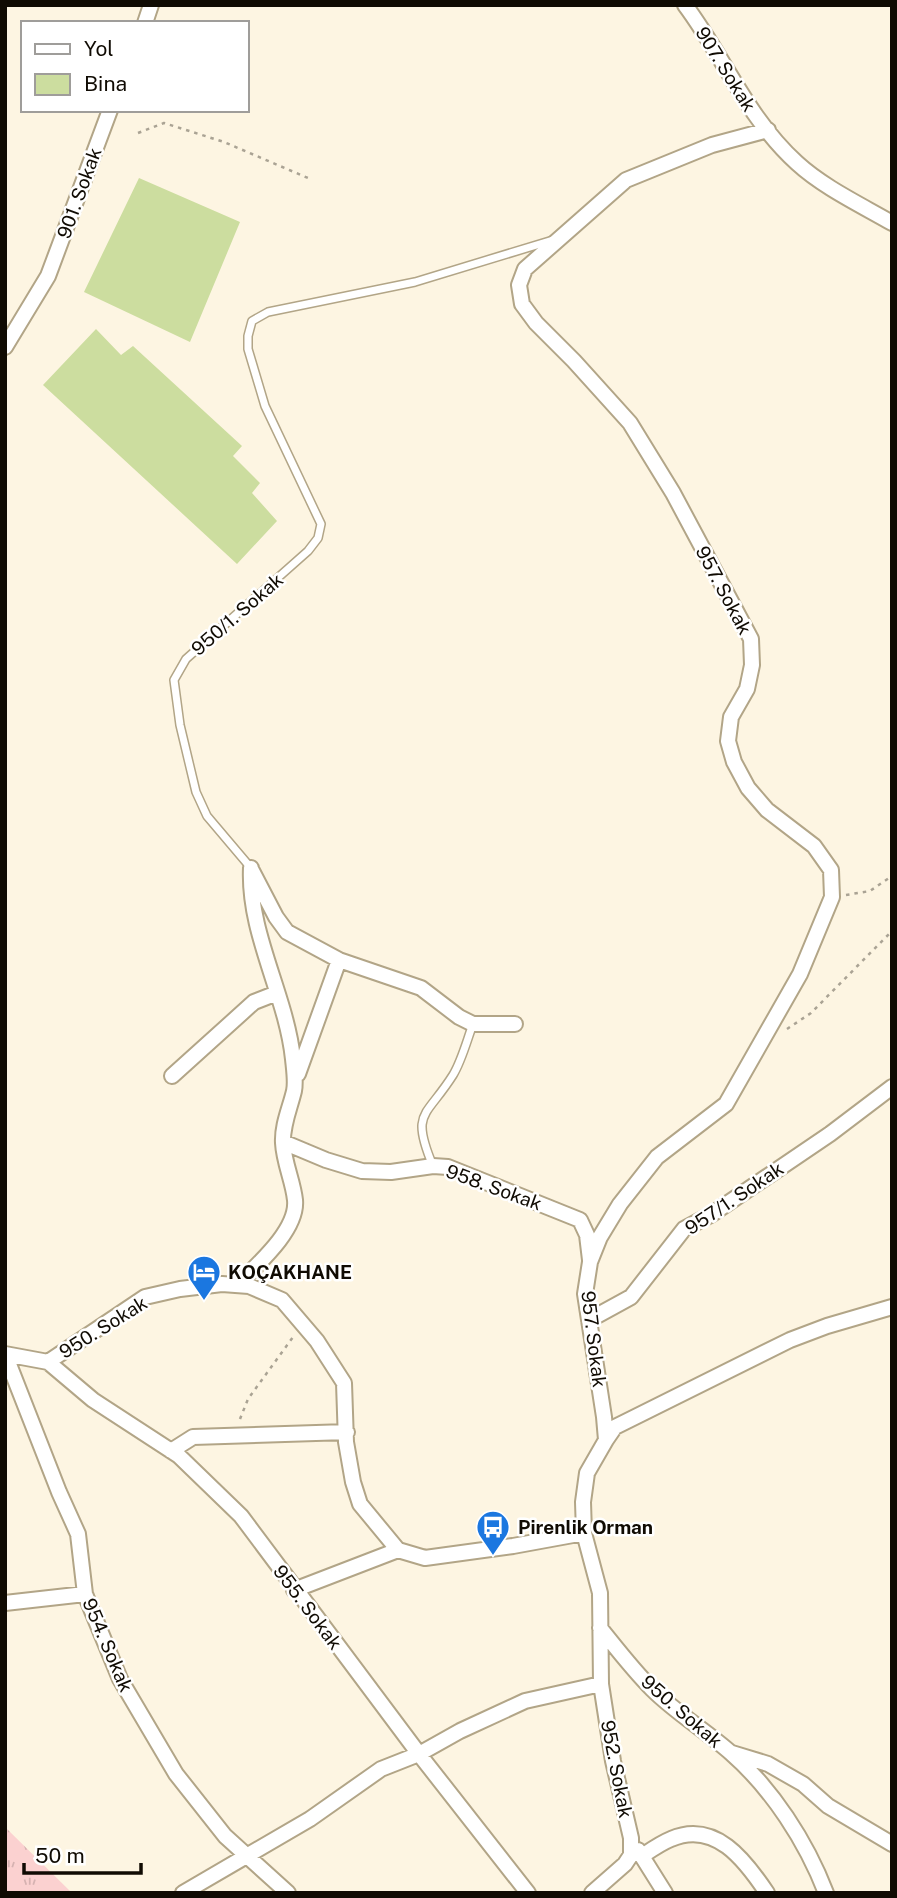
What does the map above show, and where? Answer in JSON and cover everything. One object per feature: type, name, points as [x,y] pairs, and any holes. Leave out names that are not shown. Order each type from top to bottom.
[{"type":"street","name":"907. Sokak","points":[[685,5],[755,116],[768,130]]},
{"type":"street","name":"901. Sokak","points":[[5,347],[48,276],[109,112]]},
{"type":"street","points":[[768,130],[797,163],[892,223]]},
{"type":"street","name":"957. Sokak","points":[[606,1440],[585,1294],[590,1262],[600,1237],[620,1204],[657,1157],[726,1104],[800,974],[832,897],[831,870],[814,846],[768,810],[748,788],[734,762],[728,741],[731,717],[747,690],[752,665],[751,639],[673,493],[630,423],[537,323],[522,304],[519,285],[525,269],[625,180],[712,145],[768,130]]},
{"type":"street","points":[[251,868],[276,917],[287,932],[339,960],[421,988],[459,1017],[473,1024],[515,1024]]},
{"type":"street","points":[[251,868],[250,892],[267,963],[285,1018],[293,1059],[295,1088]]},
{"type":"street","points":[[237,1285],[287,1231],[296,1212],[283,1142],[286,1121],[301,1063],[339,960]]},
{"type":"street","points":[[172,1076],[254,1002],[277,993]]},
{"type":"street","name":"957/1. Sokak","points":[[589,1320],[631,1297],[684,1228],[712,1214],[830,1134],[892,1087]]},
{"type":"street","name":"958. Sokak","points":[[283,1142],[362,1171],[391,1172],[433,1166],[448,1167],[580,1220],[587,1235],[590,1262]]},
{"type":"street","name":"950. Sokak","points":[[5,1354],[48,1362],[145,1297],[180,1289],[222,1284],[249,1286],[282,1300],[317,1342],[344,1383],[346,1442],[360,1504],[398,1550]]},
{"type":"street","points":[[600,1628],[600,1593],[584,1533],[583,1502],[587,1474],[615,1427],[790,1340],[892,1307]]},
{"type":"street","name":"954. Sokak","points":[[5,1354],[54,1481],[78,1534],[85,1594],[121,1679],[176,1774],[225,1836],[288,1893]]},
{"type":"street","name":"955. Sokak","points":[[48,1362],[93,1400],[171,1451],[241,1516],[294,1590],[528,1893]]},
{"type":"street","points":[[171,1451],[193,1437],[346,1432]]},
{"type":"street","points":[[294,1590],[398,1550],[425,1558],[584,1533]]},
{"type":"street","points":[[5,1603],[85,1594]]},
{"type":"street","name":"950. Sokak","points":[[600,1628],[651,1688],[731,1753],[754,1777],[791,1824],[820,1876],[826,1893]]},
{"type":"street","name":"952. Sokak","points":[[592,1893],[625,1864],[631,1855],[631,1838],[613,1761],[601,1684],[600,1628]]},
{"type":"street","points":[[183,1893],[310,1819],[381,1769],[419,1754],[524,1701],[601,1684]]},
{"type":"street","points":[[731,1753],[768,1764],[803,1784],[828,1806],[892,1844]]},
{"type":"street","points":[[642,1856],[672,1838],[699,1833],[712,1836],[726,1844],[754,1873],[767,1893]]},
{"type":"street","points":[[631,1838],[666,1893]]},
{"type":"lane","name":"950/1. Sokak","points":[[251,868],[207,816],[196,792],[180,725],[174,680],[186,659],[308,551],[317,538],[321,524],[265,407],[248,349],[252,321],[268,312],[415,282],[560,238]]},
{"type":"lane","points":[[433,1166],[420,1128],[423,1117],[454,1073],[473,1024]]},
{"type":"path","points":[[138,133],[164,123],[224,142],[308,178]]},
{"type":"path","points":[[832,897],[870,891],[892,876]]},
{"type":"path","points":[[779,1034],[811,1013],[892,934]]},
{"type":"path","points":[[234,1436],[248,1399],[288,1342],[304,1325]]},
{"type":"green space","points":[[5,1827],[72,1893],[5,1893]]},
{"type":"building","points":[[139,178],[240,222],[190,342],[84,292]]},
{"type":"building","points":[[96,329],[121,355],[133,346],[242,446],[233,456],[260,483],[252,493],[277,521],[237,564],[43,385]]},
{"type":"place","name":"KOÇAKHANE","points":[[204,1302]]},
{"type":"place","name":"Pirenlik Orman","points":[[493,1557]]}]
